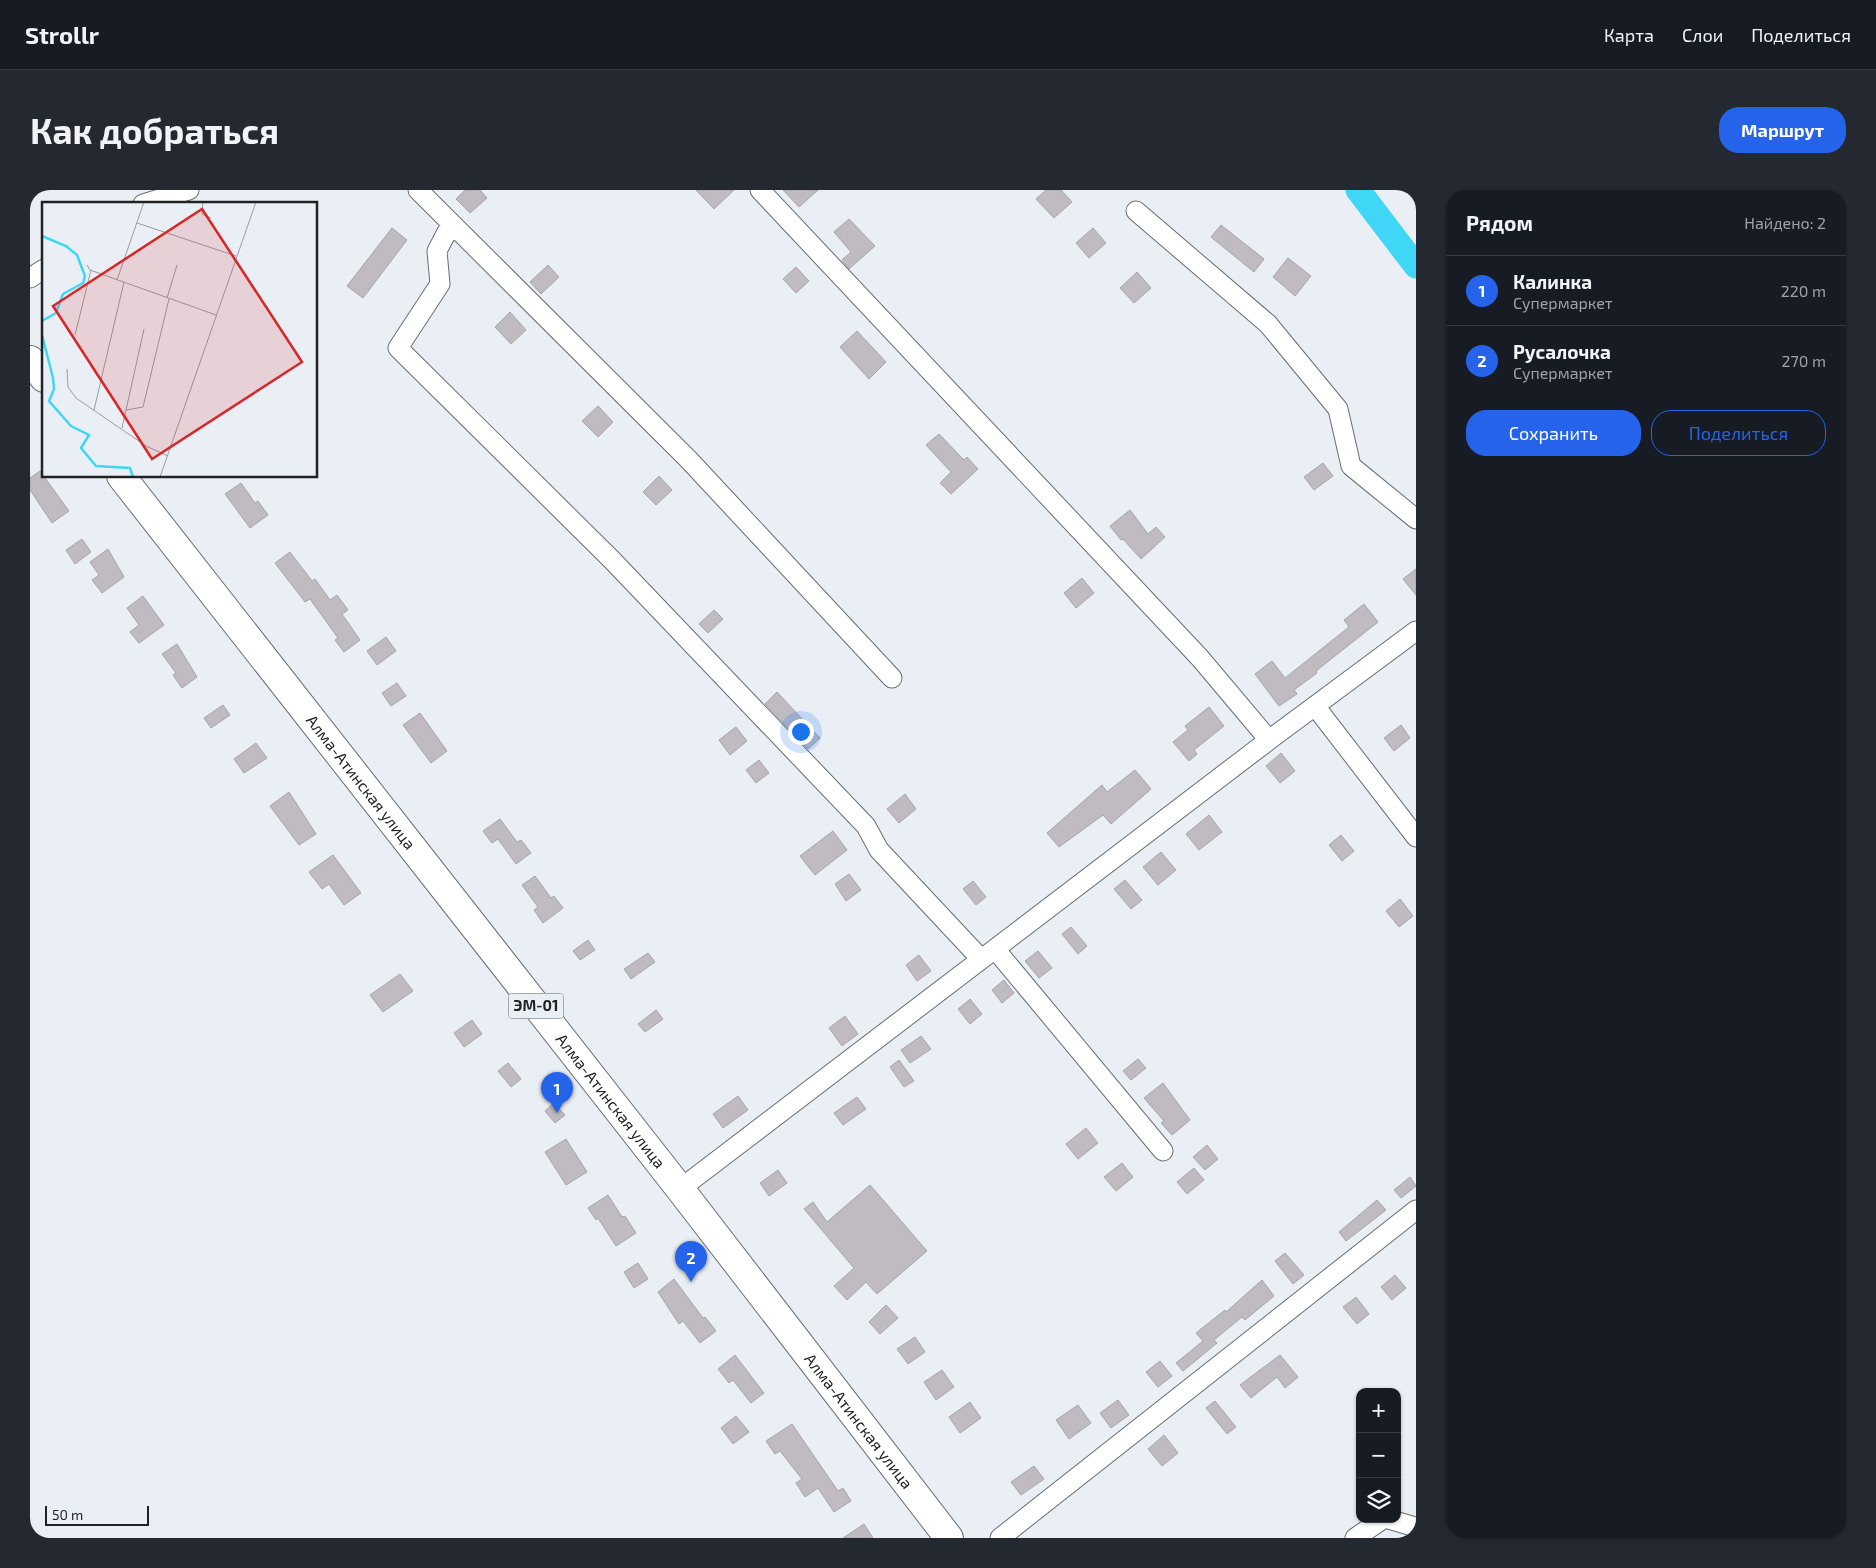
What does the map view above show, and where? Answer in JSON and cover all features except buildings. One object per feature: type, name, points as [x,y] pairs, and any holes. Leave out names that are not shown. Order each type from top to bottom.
[{"type":"highway","points":[[30,360],[42,375]]},
{"type":"highway","name":"Алма-Атинская улица","points":[[123,478],[680,1189],[949,1538]]},
{"type":"street","points":[[150,202],[189,190]]},
{"type":"street","points":[[418,190],[689,460],[892,678]]},
{"type":"street","points":[[760,190],[1200,658],[1269,740]]},
{"type":"street","points":[[1136,211],[1268,324],[1338,409],[1351,466],[1416,519]]},
{"type":"street","points":[[451,224],[437,251],[440,284],[398,348],[612,560],[866,826],[879,850],[988,954],[1163,1151]]},
{"type":"street","points":[[30,278],[42,270]]},
{"type":"street","points":[[680,1189],[1269,740],[1416,631]]},
{"type":"street","points":[[1315,706],[1416,837]]},
{"type":"street","points":[[1000,1538],[1416,1210]]},
{"type":"street","points":[[1355,1538],[1377,1523]]},
{"type":"street","points":[[1401,1523],[1412,1526],[1416,1531]]},
{"type":"waterway","points":[[1358,190],[1416,266]]},
{"type":"place","name":"Калинка","points":[[557,1113]]},
{"type":"place","name":"Русалочка","points":[[691,1282]]}]
